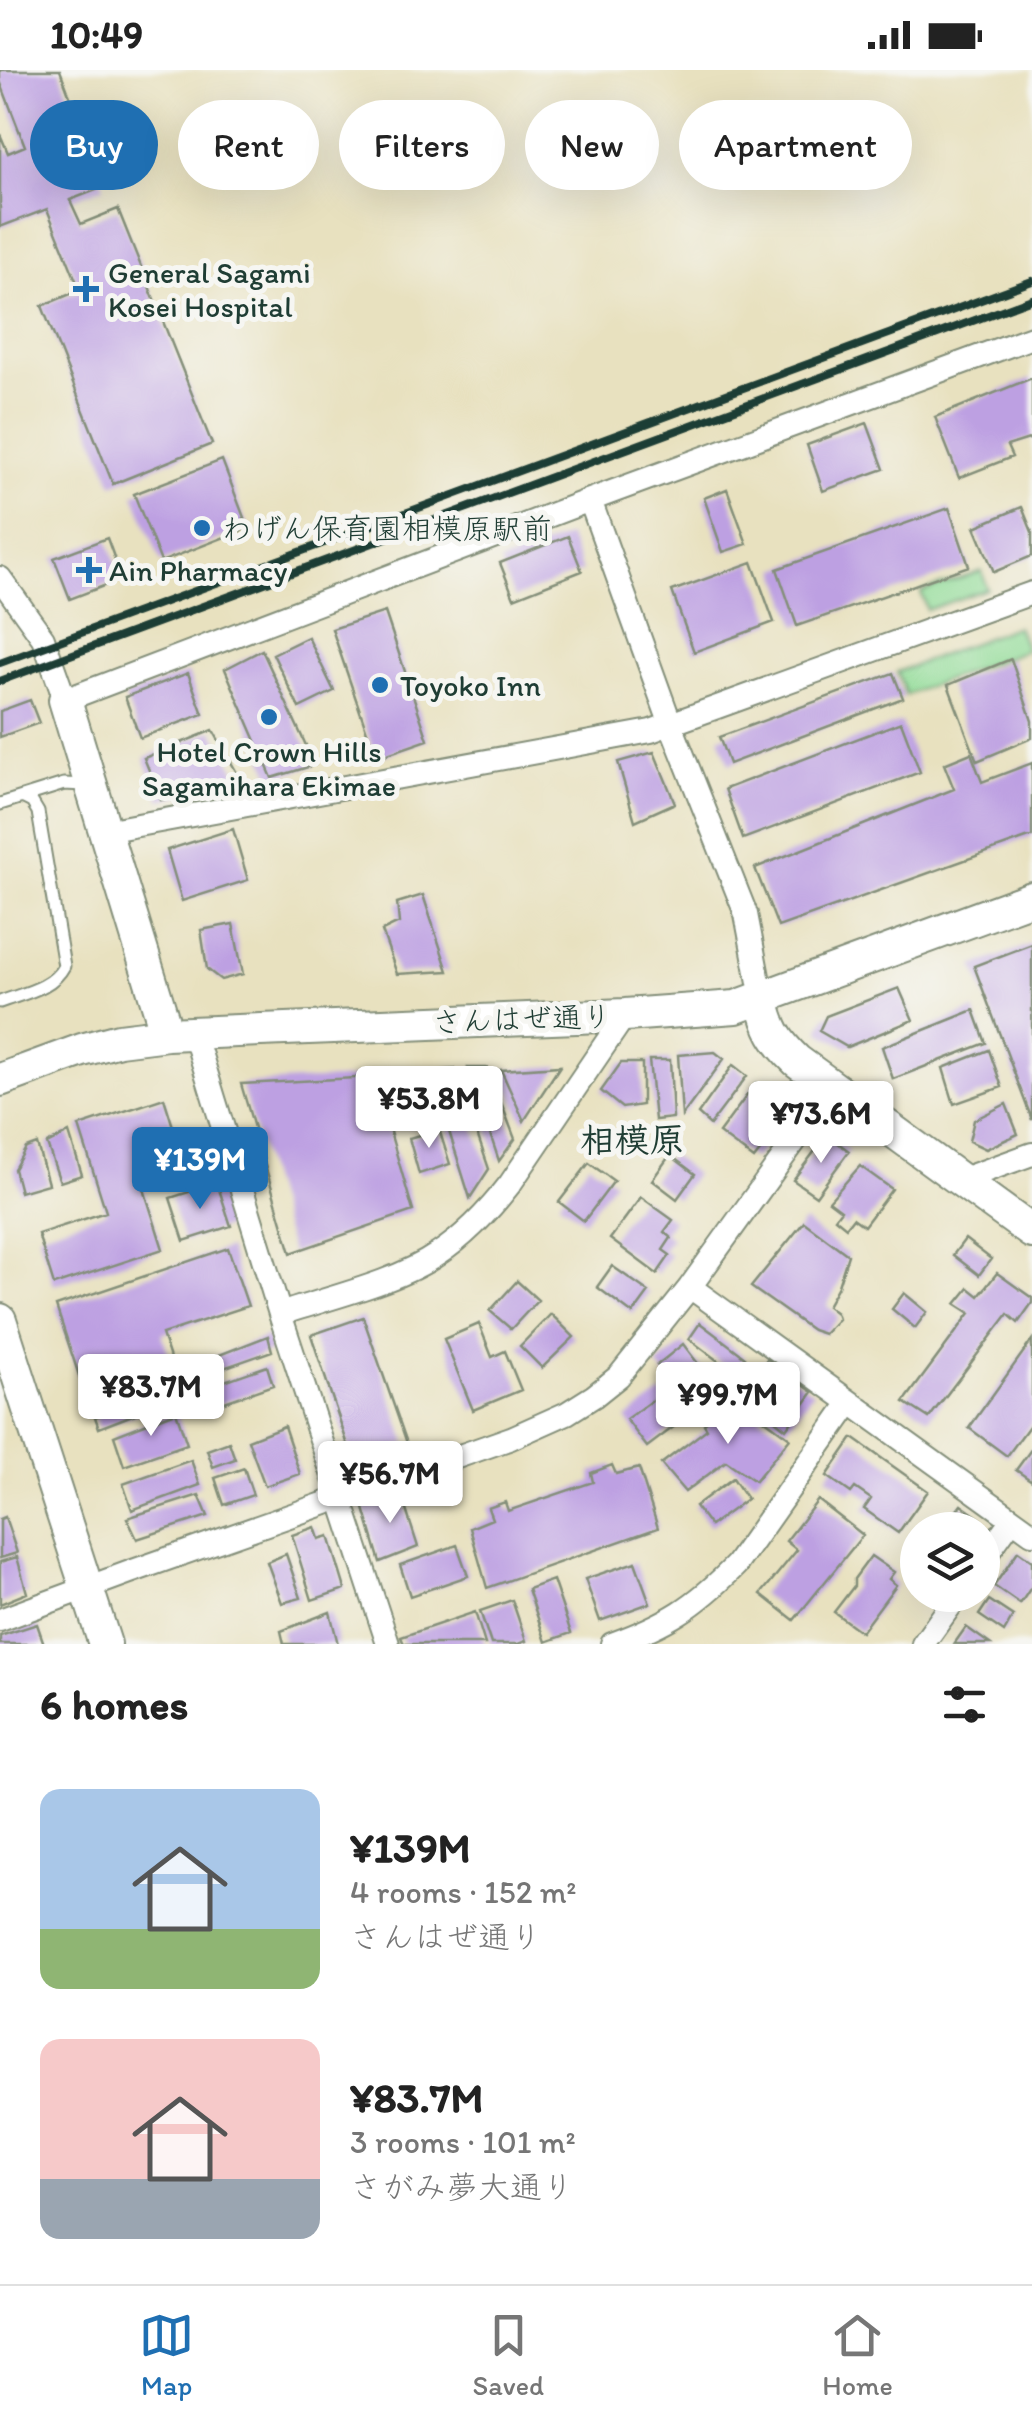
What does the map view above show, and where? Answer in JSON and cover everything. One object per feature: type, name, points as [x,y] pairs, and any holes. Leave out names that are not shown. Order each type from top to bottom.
[{"type":"street","points":[[65,700],[1032,337]]},
{"type":"street","points":[[590,500],[671,725],[746,914],[772,1033],[781,1046],[833,1088],[1032,1232]]},
{"type":"street","points":[[0,578],[42,638],[65,700],[105,831],[280,1314],[388,1644]]},
{"type":"street","points":[[105,831],[652,731],[1032,593]]},
{"type":"street","name":"さんはぜ通り","points":[[0,1080],[119,1040],[736,1007],[1032,898]]},
{"type":"street","points":[[280,1314],[404,1273],[437,1255],[465,1233],[510,1184],[624,1015]]},
{"type":"street","points":[[0,1620],[511,1438],[594,1396],[619,1376],[690,1286],[833,1088]]},
{"type":"street","points":[[960,1180],[1032,1154]]},
{"type":"street","points":[[690,1286],[1032,1533]]},
{"type":"street","points":[[0,1320],[105,1644]]},
{"type":"street","points":[[612,1644],[668,1621],[692,1606],[736,1565],[850,1402]]},
{"type":"street","points":[[1000,1535],[1012,1519]]},
{"type":"street","points":[[923,1644],[946,1612]]},
{"type":"lane","points":[[0,804],[74,783],[92,790]]},
{"type":"lane","points":[[3,997],[47,985],[58,978],[64,966],[38,812],[32,802],[22,797]]},
{"type":"green space","points":[[982,571],[987,589],[927,610],[921,592]]},
{"type":"green space","points":[[1017,626],[1026,650],[906,695],[897,672]]},
{"type":"building","points":[[0,70],[60,70],[71,100],[30,100],[30,190],[96,190],[70,200],[81,224],[118,209],[212,444],[113,484],[42,306],[80,290],[47,209],[0,227],[0,134],[8,153],[25,146],[0,81]]},
{"type":"building","points":[[1032,378],[1032,438],[1007,446],[1012,457],[959,478],[935,417]]},
{"type":"building","points":[[867,423],[884,469],[823,491],[807,445]]},
{"type":"building","points":[[222,460],[248,528],[161,562],[134,494]]},
{"type":"building","points":[[727,489],[747,544],[723,552],[704,498]]},
{"type":"building","points":[[1022,507],[1032,532],[1032,556],[994,572],[975,527]]},
{"type":"building","points":[[949,508],[969,566],[797,626],[777,569]]},
{"type":"building","points":[[568,536],[582,571],[514,598],[500,563]]},
{"type":"building","points":[[107,538],[122,579],[70,599],[54,558]]},
{"type":"building","points":[[752,562],[774,622],[694,652],[672,591]]},
{"type":"building","name":"Toyoko Inn","points":[[385,612],[428,740],[376,758],[332,629]]},
{"type":"building","points":[[308,637],[334,691],[299,708],[273,654]]},
{"type":"building","name":"Hotel Crown Hills Sagamihara Ekimae","points":[[262,650],[315,765],[272,778],[225,669]]},
{"type":"building","points":[[1011,659],[1032,721],[1032,738],[977,761],[948,685]]},
{"type":"building","points":[[188,673],[203,714],[140,738],[125,697]]},
{"type":"building","points":[[893,673],[903,698],[729,764],[719,737]]},
{"type":"building","points":[[30,700],[39,723],[0,737],[0,711]]},
{"type":"building","points":[[901,722],[920,772],[743,839],[725,789]]},
{"type":"building","points":[[213,730],[241,780],[161,800],[144,758]]},
{"type":"building","points":[[654,752],[675,803],[635,821],[618,762]]},
{"type":"building","points":[[971,753],[982,782],[1032,763],[1032,836],[778,927],[755,868],[954,789],[944,764]]},
{"type":"building","points":[[233,829],[248,880],[182,901],[167,850]]},
{"type":"building","points":[[423,895],[448,971],[397,974],[382,931],[399,923],[397,903]]},
{"type":"building","points":[[233,924],[243,974],[221,980],[207,969],[201,930]]},
{"type":"building","points":[[1032,944],[1032,1120],[974,966]]},
{"type":"building","points":[[899,988],[913,1020],[847,1047],[819,1031],[826,1016]]},
{"type":"building","points":[[974,1010],[986,1043],[893,1079],[882,1047]]},
{"type":"building","points":[[989,1050],[1002,1087],[954,1104],[943,1068]]},
{"type":"building","points":[[715,1052],[724,1059],[682,1116],[678,1055]]},
{"type":"building","points":[[649,1060],[670,1060],[673,1118],[655,1120]]},
{"type":"building","points":[[621,1063],[642,1063],[642,1105],[622,1108],[601,1091]]},
{"type":"building","points":[[733,1065],[747,1076],[710,1125],[698,1114]]},
{"type":"building","points":[[560,1066],[524,1121],[501,1070]]},
{"type":"building","points":[[468,1068],[488,1068],[515,1139],[499,1161]]},
{"type":"building","points":[[455,1069],[489,1169],[470,1198],[430,1071]]},
{"type":"building","points":[[418,1072],[434,1119],[407,1128],[390,1075]]},
{"type":"building","points":[[374,1077],[413,1211],[291,1253],[241,1084]]},
{"type":"building","points":[[756,1083],[792,1110],[754,1159],[719,1133]]},
{"type":"building","points":[[164,1098],[188,1174],[144,1189],[163,1249],[54,1285],[38,1234],[106,1212],[79,1126]]},
{"type":"building","points":[[1006,1104],[1018,1134],[986,1149],[969,1141],[974,1120]]},
{"type":"building","points":[[439,1129],[450,1164],[419,1174],[409,1138]]},
{"type":"building","points":[[69,1133],[82,1175],[60,1182],[47,1144]]},
{"type":"building","points":[[827,1135],[849,1151],[816,1196],[793,1180]]},
{"type":"building","points":[[37,1144],[48,1184],[20,1192],[14,1169],[26,1148]]},
{"type":"building","points":[[670,1155],[695,1174],[677,1199],[652,1180]]},
{"type":"building","points":[[589,1163],[614,1181],[584,1221],[559,1202]]},
{"type":"building","points":[[860,1166],[892,1189],[864,1226],[853,1218],[846,1227],[835,1218],[841,1210],[829,1201]]},
{"type":"building","points":[[217,1183],[231,1226],[184,1241],[170,1198]]},
{"type":"building","points":[[641,1197],[673,1220],[664,1232],[671,1238],[663,1250],[670,1255],[657,1274],[610,1239]]},
{"type":"building","points":[[804,1222],[848,1255],[827,1306],[838,1319],[824,1334],[812,1330],[751,1287]]},
{"type":"building","points":[[965,1239],[991,1259],[979,1275],[953,1255]]},
{"type":"building","points":[[228,1248],[248,1306],[162,1334],[174,1370],[87,1400],[56,1306]]},
{"type":"building","points":[[612,1266],[649,1292],[633,1314],[597,1287]]},
{"type":"building","points":[[997,1273],[1032,1298],[1032,1303],[1018,1323],[1008,1314],[929,1418],[904,1402],[970,1313],[956,1304],[969,1288],[979,1296]]},
{"type":"building","points":[[517,1281],[538,1300],[511,1329],[490,1311]]},
{"type":"building","points":[[904,1293],[927,1312],[915,1328],[892,1309]]},
{"type":"building","points":[[551,1314],[574,1337],[542,1368],[520,1346]]},
{"type":"building","points":[[363,1317],[407,1443],[354,1463],[311,1335]]},
{"type":"building","points":[[700,1323],[745,1357],[734,1373],[689,1339]]},
{"type":"building","points":[[479,1324],[492,1357],[505,1351],[521,1390],[473,1410],[444,1339]]},
{"type":"building","points":[[268,1336],[272,1351],[218,1370],[214,1357]]},
{"type":"building","points":[[1032,1340],[1032,1422],[1007,1456],[969,1428]]},
{"type":"building","points":[[683,1344],[722,1395],[697,1414],[657,1365]]},
{"type":"building","points":[[767,1359],[813,1392],[786,1429],[742,1393]]},
{"type":"building","points":[[267,1366],[273,1385],[199,1411],[193,1392]]},
{"type":"building","points":[[158,1393],[161,1404],[99,1428],[95,1417]]},
{"type":"building","points":[[662,1393],[683,1420],[647,1447],[626,1419]]},
{"type":"building","points":[[736,1399],[790,1438],[755,1481],[726,1461],[685,1492],[661,1464],[707,1429],[704,1424],[718,1407],[726,1412]]},
{"type":"building","points":[[176,1412],[187,1444],[124,1466],[114,1436]]},
{"type":"building","points":[[284,1426],[300,1474],[265,1486],[248,1440]]},
{"type":"building","points":[[853,1438],[928,1491],[913,1512],[900,1512],[898,1533],[864,1509],[871,1499],[855,1488],[851,1493],[827,1476]]},
{"type":"building","points":[[229,1442],[235,1459],[213,1467],[207,1450]]},
{"type":"building","points":[[1032,1448],[1032,1481],[1016,1470]]},
{"type":"building","points":[[191,1460],[200,1485],[132,1510],[123,1484]]},
{"type":"building","points":[[612,1465],[616,1474],[639,1468],[658,1528],[487,1588],[470,1528],[492,1519],[488,1508],[505,1502],[508,1511],[593,1482],[591,1473]]},
{"type":"building","points":[[244,1468],[253,1495],[224,1505],[215,1478]]},
{"type":"building","points":[[733,1478],[747,1499],[710,1526],[695,1506]]},
{"type":"building","points":[[400,1491],[418,1547],[380,1562],[363,1505]]},
{"type":"building","points":[[199,1495],[208,1516],[137,1539],[127,1518]]},
{"type":"building","points":[[818,1500],[863,1535],[794,1620],[761,1594],[797,1550],[786,1541]]},
{"type":"building","points":[[5,1517],[17,1553],[0,1558],[0,1519]]},
{"type":"building","points":[[315,1527],[319,1539],[329,1536],[345,1589],[312,1600],[292,1535]]},
{"type":"building","points":[[457,1545],[468,1576],[410,1596],[400,1565]]},
{"type":"building","points":[[1018,1551],[1032,1561],[1032,1586],[1020,1604],[1000,1590],[1000,1577]]},
{"type":"building","points":[[286,1554],[301,1598],[282,1603],[267,1562]]},
{"type":"building","points":[[871,1556],[894,1572],[889,1579],[896,1585],[861,1632],[834,1612]]},
{"type":"building","points":[[17,1557],[27,1593],[0,1604],[0,1562]]},
{"type":"building","points":[[635,1562],[650,1603],[600,1621],[585,1579]]},
{"type":"building","points":[[553,1580],[571,1633],[546,1642],[528,1589]]},
{"type":"building","points":[[512,1600],[526,1641],[491,1644],[480,1611]]},
{"type":"building","points":[[1000,1607],[1013,1616],[1004,1632],[979,1615],[1000,1612]]},
{"type":"building","points":[[330,1612],[338,1644],[284,1644],[281,1631]]},
{"type":"building","points":[[475,1612],[485,1644],[404,1644],[401,1637]]},
{"type":"building","points":[[37,1624],[44,1644],[0,1644],[0,1636]]},
{"type":"building","points":[[966,1627],[990,1644],[954,1644]]},
{"type":"railway","points":[[0,663],[1032,281]]},
{"type":"railway","points":[[0,681],[1032,299]]},
{"type":"place","name":"General Sagami Kosei Hospital","points":[[86,289]]},
{"type":"place","name":"わげん保育園相模原駅前","points":[[202,528]]},
{"type":"place","name":"Ain Pharmacy","points":[[89,570]]},
{"type":"place","name":"Toyoko Inn","points":[[380,685]]},
{"type":"place","name":"Hotel Crown Hills Sagamihara Ekimae","points":[[269,717]]},
{"type":"district","name":"相模原","points":[[632,1140]]}]
